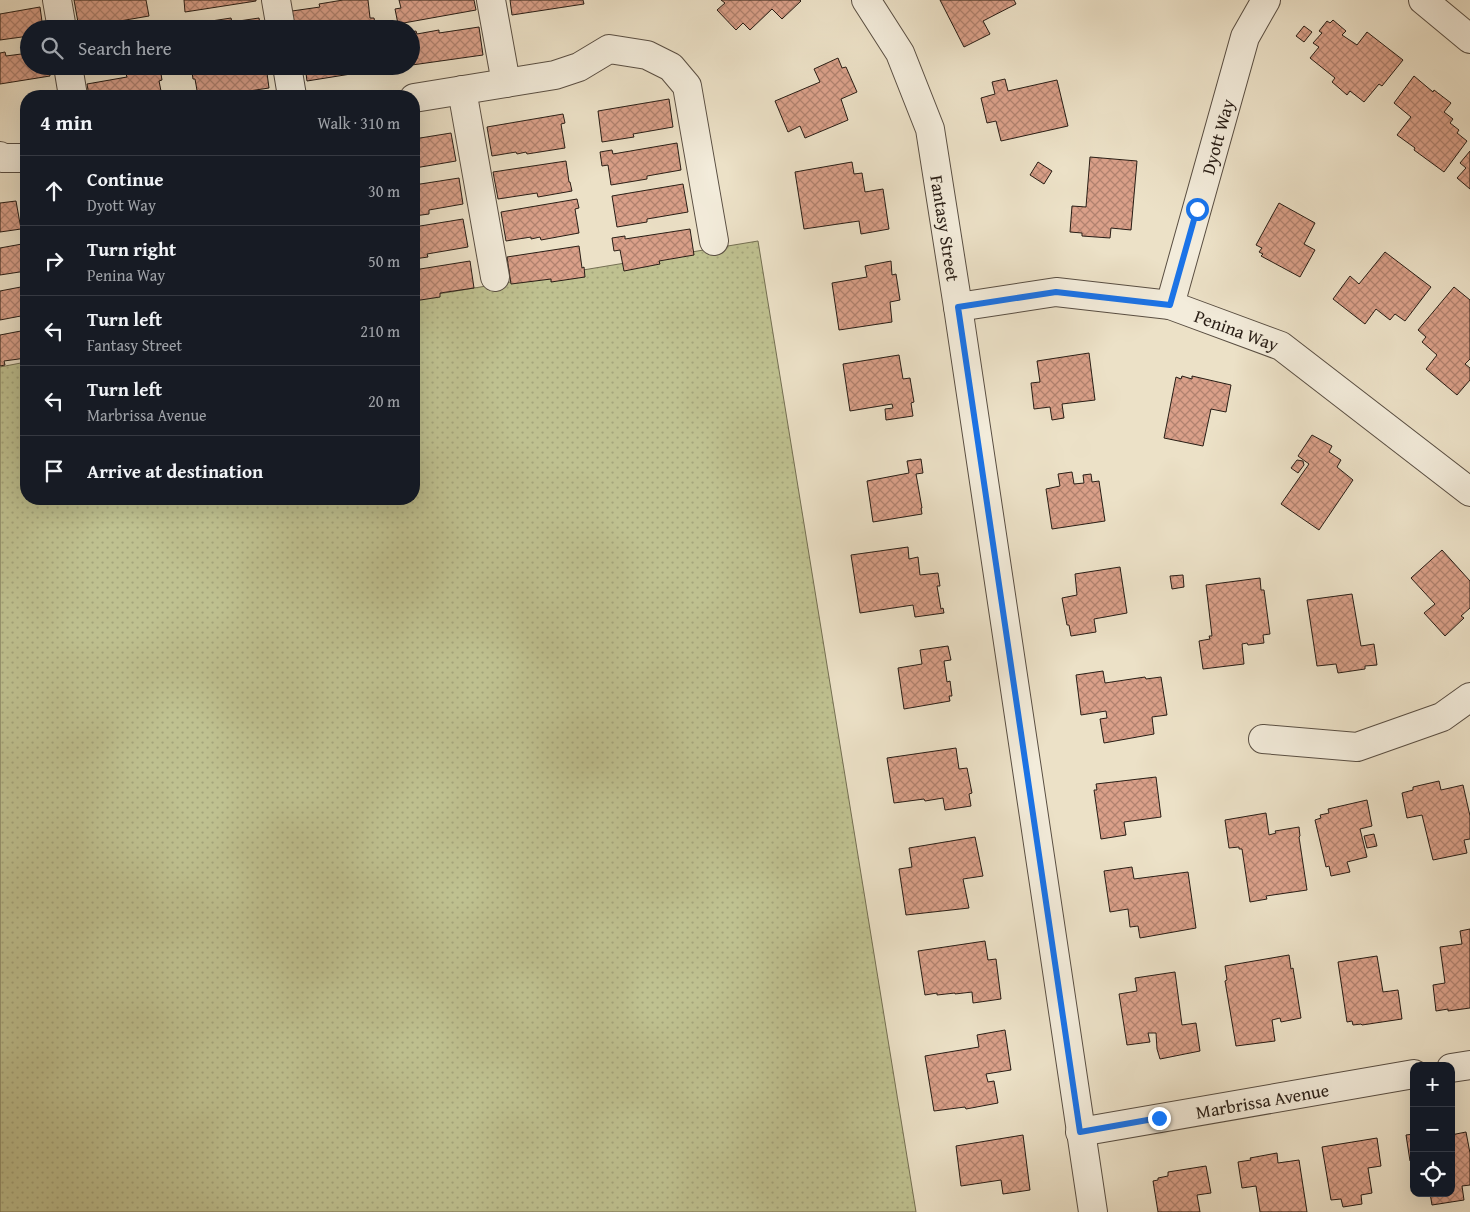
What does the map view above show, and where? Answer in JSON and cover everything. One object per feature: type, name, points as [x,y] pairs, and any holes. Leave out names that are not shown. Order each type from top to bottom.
[{"type":"street","points":[[57,0],[60,20]]},
{"type":"street","points":[[276,0],[279,20]]},
{"type":"street","points":[[491,0],[506,83]]},
{"type":"street","name":"Fantasy Street","points":[[866,0],[900,53],[930,129],[1093,1212]]},
{"type":"street","name":"Dyott Way","points":[[1170,305],[1245,37],[1266,0]]},
{"type":"street","points":[[1423,0],[1470,39]]},
{"type":"street","points":[[420,97],[555,75],[579,67],[610,49],[647,55],[671,67],[687,86],[714,241]]},
{"type":"street","points":[[70,75],[72,90]]},
{"type":"street","points":[[288,75],[291,90]]},
{"type":"street","points":[[462,90],[495,277]]},
{"type":"street","points":[[0,156],[3,158],[20,158]]},
{"type":"street","name":"Penina Way","points":[[958,307],[1056,292],[1170,305],[1281,346],[1470,492]]},
{"type":"street","points":[[1263,739],[1357,747],[1442,717],[1470,697]]},
{"type":"street","points":[[1455,1067],[1470,1065]]},
{"type":"street","name":"Marbrissa Avenue","points":[[1080,1132],[1410,1075]]},
{"type":"green space","points":[[758,241],[916,1212],[0,1212],[0,367],[20,363],[20,505],[420,505],[420,297]]},
{"type":"building","points":[[74,0],[146,0],[149,16],[126,20],[78,20]]},
{"type":"building","points":[[184,0],[256,0],[256,1],[185,12]]},
{"type":"building","points":[[343,0],[368,0],[370,18],[374,18],[374,20],[294,20],[292,11],[320,7],[319,4]]},
{"type":"building","points":[[399,0],[474,0],[476,10],[420,20],[397,20],[395,9],[401,8]]},
{"type":"building","points":[[510,0],[583,0],[584,4],[512,15]]},
{"type":"building","points":[[721,0],[801,1],[782,19],[772,9],[750,30],[743,23],[736,30],[717,10],[725,3]]},
{"type":"building","points":[[940,0],[1014,0],[1016,4],[983,21],[990,34],[964,47]]},
{"type":"building","points":[[40,7],[42,20],[20,20],[20,37],[0,40],[0,14]]},
{"type":"building","points":[[1333,20],[1346,31],[1342,35],[1357,45],[1367,32],[1403,60],[1382,86],[1379,84],[1364,102],[1350,91],[1347,95],[1332,82],[1335,78],[1310,58],[1319,47],[1313,43],[1322,33],[1319,31],[1327,21],[1330,23]]},
{"type":"building","points":[[1304,26],[1312,32],[1304,42],[1296,36]]},
{"type":"building","points":[[479,27],[483,55],[420,64],[420,33],[439,30],[439,33]]},
{"type":"building","points":[[5,52],[6,56],[20,54],[20,75],[50,76],[0,84],[0,53]]},
{"type":"building","points":[[838,58],[842,68],[846,67],[857,92],[841,99],[848,120],[805,138],[800,126],[788,132],[775,101],[820,82],[814,69]]},
{"type":"building","points":[[126,75],[161,75],[162,80],[159,81],[161,90],[88,90],[87,84],[127,77]]},
{"type":"building","points":[[192,75],[267,75],[269,88],[256,90],[197,90],[195,79],[193,79]]},
{"type":"building","points":[[306,75],[345,75],[307,81]]},
{"type":"building","points":[[1414,76],[1433,92],[1434,90],[1451,103],[1444,112],[1453,119],[1450,123],[1459,130],[1457,133],[1467,141],[1444,172],[1397,135],[1411,117],[1394,103]]},
{"type":"building","points":[[1005,79],[1008,91],[1057,80],[1068,126],[1001,141],[996,121],[987,123],[981,98],[995,94],[992,82]]},
{"type":"building","points":[[669,99],[673,127],[633,134],[634,137],[602,142],[598,111]]},
{"type":"building","points":[[563,114],[565,123],[561,124],[565,148],[527,154],[526,152],[517,154],[516,152],[492,156],[487,127]]},
{"type":"building","points":[[451,133],[456,161],[420,167],[420,138]]},
{"type":"building","points":[[677,143],[681,170],[647,176],[647,179],[611,185],[608,165],[602,166],[600,152],[612,150],[613,154]]},
{"type":"building","points":[[1470,151],[1470,189],[1457,178],[1466,168],[1460,163]]},
{"type":"building","points":[[1090,157],[1137,161],[1131,230],[1111,228],[1110,238],[1082,236],[1082,233],[1070,232],[1072,206],[1086,207]]},
{"type":"building","points":[[566,161],[572,191],[538,197],[537,193],[498,199],[493,172]]},
{"type":"building","points":[[852,162],[854,174],[862,173],[865,192],[883,189],[889,229],[861,234],[859,221],[804,229],[795,172]]},
{"type":"building","points":[[1038,162],[1052,171],[1044,184],[1030,175]]},
{"type":"building","points":[[459,178],[463,204],[429,210],[429,214],[420,215],[420,184]]},
{"type":"building","points":[[683,184],[688,212],[647,219],[647,222],[617,227],[612,196]]},
{"type":"building","points":[[577,199],[579,208],[575,209],[579,233],[541,240],[540,237],[531,239],[531,237],[506,241],[501,212]]},
{"type":"building","points":[[16,201],[20,229],[0,232],[0,203]]},
{"type":"building","points":[[1279,203],[1315,223],[1304,244],[1315,250],[1300,277],[1261,256],[1263,254],[1259,252],[1262,248],[1256,245]]},
{"type":"building","points":[[463,219],[468,247],[427,254],[428,257],[420,258],[420,226]]},
{"type":"building","points":[[690,229],[694,255],[659,261],[660,264],[624,271],[620,250],[614,251],[612,238],[625,236],[625,239]]},
{"type":"building","points":[[20,244],[20,272],[0,275],[0,248]]},
{"type":"building","points":[[579,246],[585,277],[551,282],[551,279],[511,284],[507,257]]},
{"type":"building","points":[[1385,252],[1431,287],[1405,321],[1395,314],[1390,320],[1376,309],[1365,324],[1333,299],[1350,276],[1359,284]]},
{"type":"building","points":[[470,261],[474,288],[440,293],[440,297],[420,300],[420,269]]},
{"type":"building","points":[[891,261],[892,275],[896,274],[900,300],[890,302],[892,322],[839,330],[832,283],[867,277],[865,266]]},
{"type":"building","points":[[20,287],[20,316],[0,320],[0,291]]},
{"type":"building","points":[[1454,287],[1470,300],[1470,359],[1465,364],[1470,368],[1470,380],[1457,395],[1426,369],[1437,355],[1422,342],[1426,337],[1418,330]]},
{"type":"building","points":[[20,331],[20,359],[4,361],[5,365],[0,366],[0,335]]},
{"type":"building","points":[[1089,353],[1095,400],[1062,404],[1064,418],[1052,420],[1050,407],[1034,409],[1031,383],[1040,382],[1037,361]]},
{"type":"building","points":[[899,355],[903,379],[910,378],[914,402],[911,403],[913,416],[886,420],[885,409],[893,408],[892,404],[850,411],[843,364]]},
{"type":"building","points":[[1182,376],[1192,379],[1192,376],[1231,385],[1226,412],[1211,409],[1203,446],[1164,438],[1176,377],[1181,379]]},
{"type":"building","points":[[1312,435],[1332,446],[1329,452],[1341,460],[1337,467],[1353,480],[1319,530],[1281,504],[1309,464],[1298,456]]},
{"type":"building","points":[[921,459],[923,473],[916,474],[922,514],[873,522],[867,481],[909,473],[907,461]]},
{"type":"building","points":[[1297,460],[1303,461],[1304,465],[1298,473],[1291,468]]},
{"type":"building","points":[[1072,472],[1074,484],[1084,483],[1083,475],[1091,474],[1092,482],[1099,481],[1105,521],[1052,529],[1046,489],[1060,486],[1058,474]]},
{"type":"building","points":[[908,547],[909,559],[918,557],[920,575],[938,573],[940,586],[937,586],[941,609],[943,608],[944,613],[915,617],[913,605],[860,613],[851,555]]},
{"type":"building","points":[[1442,550],[1470,581],[1470,608],[1461,616],[1464,618],[1445,636],[1424,613],[1435,604],[1411,578]]},
{"type":"building","points":[[1120,567],[1127,613],[1094,619],[1096,632],[1071,636],[1062,598],[1077,595],[1075,574]]},
{"type":"building","points":[[1183,575],[1184,587],[1172,589],[1170,576]]},
{"type":"building","points":[[1260,578],[1261,590],[1264,590],[1270,634],[1263,635],[1264,643],[1242,644],[1244,664],[1203,669],[1199,641],[1210,639],[1209,636],[1212,636],[1206,585]]},
{"type":"building","points":[[1352,594],[1361,646],[1374,644],[1377,665],[1365,666],[1365,669],[1338,673],[1336,664],[1317,666],[1307,600]]},
{"type":"building","points":[[948,646],[951,660],[944,661],[947,682],[950,681],[952,696],[949,696],[950,701],[904,709],[898,668],[922,664],[920,650]]},
{"type":"building","points":[[1103,671],[1105,683],[1145,677],[1146,679],[1161,677],[1167,715],[1152,717],[1154,734],[1104,743],[1100,719],[1107,718],[1106,711],[1081,715],[1076,675]]},
{"type":"building","points":[[956,748],[959,769],[967,768],[972,793],[969,794],[971,806],[945,810],[943,798],[894,803],[887,758]]},
{"type":"building","points":[[1156,777],[1161,817],[1124,822],[1126,835],[1101,839],[1094,790],[1097,790],[1096,784]]},
{"type":"building","points":[[1439,781],[1441,790],[1463,785],[1470,816],[1470,839],[1464,840],[1467,853],[1433,860],[1422,815],[1407,818],[1402,793],[1413,790],[1413,787]]},
{"type":"building","points":[[1367,800],[1372,826],[1360,829],[1367,857],[1347,862],[1350,872],[1331,876],[1329,866],[1326,867],[1315,820],[1321,818],[1320,815],[1329,813],[1328,809]]},
{"type":"building","points":[[1266,813],[1269,835],[1276,833],[1275,831],[1299,827],[1307,890],[1266,896],[1267,899],[1250,902],[1242,849],[1239,849],[1239,847],[1229,848],[1225,820]]},
{"type":"building","points":[[1374,834],[1377,846],[1367,848],[1364,836]]},
{"type":"building","points":[[975,837],[983,876],[963,879],[969,908],[906,915],[899,869],[912,867],[909,848]]},
{"type":"building","points":[[1132,867],[1134,879],[1188,872],[1196,928],[1140,938],[1138,926],[1130,927],[1128,909],[1110,912],[1104,871]]},
{"type":"building","points":[[1470,929],[1470,1008],[1436,1011],[1433,985],[1445,983],[1440,947],[1462,944],[1460,931]]},
{"type":"building","points":[[985,941],[988,960],[996,959],[1001,999],[973,1003],[972,992],[925,995],[918,951]]},
{"type":"building","points":[[1289,955],[1301,1018],[1281,1022],[1280,1018],[1272,1020],[1275,1041],[1236,1046],[1225,981],[1227,980],[1225,966]]},
{"type":"building","points":[[1377,956],[1383,992],[1398,990],[1402,1019],[1353,1025],[1352,1021],[1347,1022],[1338,962]]},
{"type":"building","points":[[1175,972],[1182,1025],[1196,1023],[1200,1051],[1160,1059],[1156,1033],[1148,1033],[1150,1042],[1127,1045],[1119,994],[1137,991],[1135,978]]},
{"type":"building","points":[[1005,1030],[1011,1070],[986,1074],[988,1082],[994,1081],[998,1103],[966,1109],[965,1107],[934,1111],[925,1056],[979,1047],[977,1035]]},
{"type":"building","points":[[1466,1132],[1470,1153],[1470,1185],[1462,1186],[1464,1200],[1432,1205],[1431,1197],[1455,1197],[1455,1134]]},
{"type":"building","points":[[1410,1134],[1410,1161],[1406,1135]]},
{"type":"building","points":[[1023,1135],[1030,1190],[1003,1194],[1001,1180],[961,1186],[956,1146]]},
{"type":"building","points":[[1377,1138],[1381,1166],[1368,1168],[1372,1193],[1361,1195],[1362,1204],[1343,1207],[1341,1199],[1331,1200],[1322,1147]]},
{"type":"building","points":[[1277,1153],[1278,1163],[1299,1160],[1307,1212],[1260,1212],[1256,1186],[1242,1188],[1238,1162]]},
{"type":"building","points":[[1206,1166],[1211,1193],[1197,1195],[1200,1212],[1158,1212],[1153,1181],[1168,1176],[1168,1172]]},
{"type":"route","points":[[1159,1118],[1080,1132],[958,307],[1056,292],[1170,305],[1197,209]]}]
